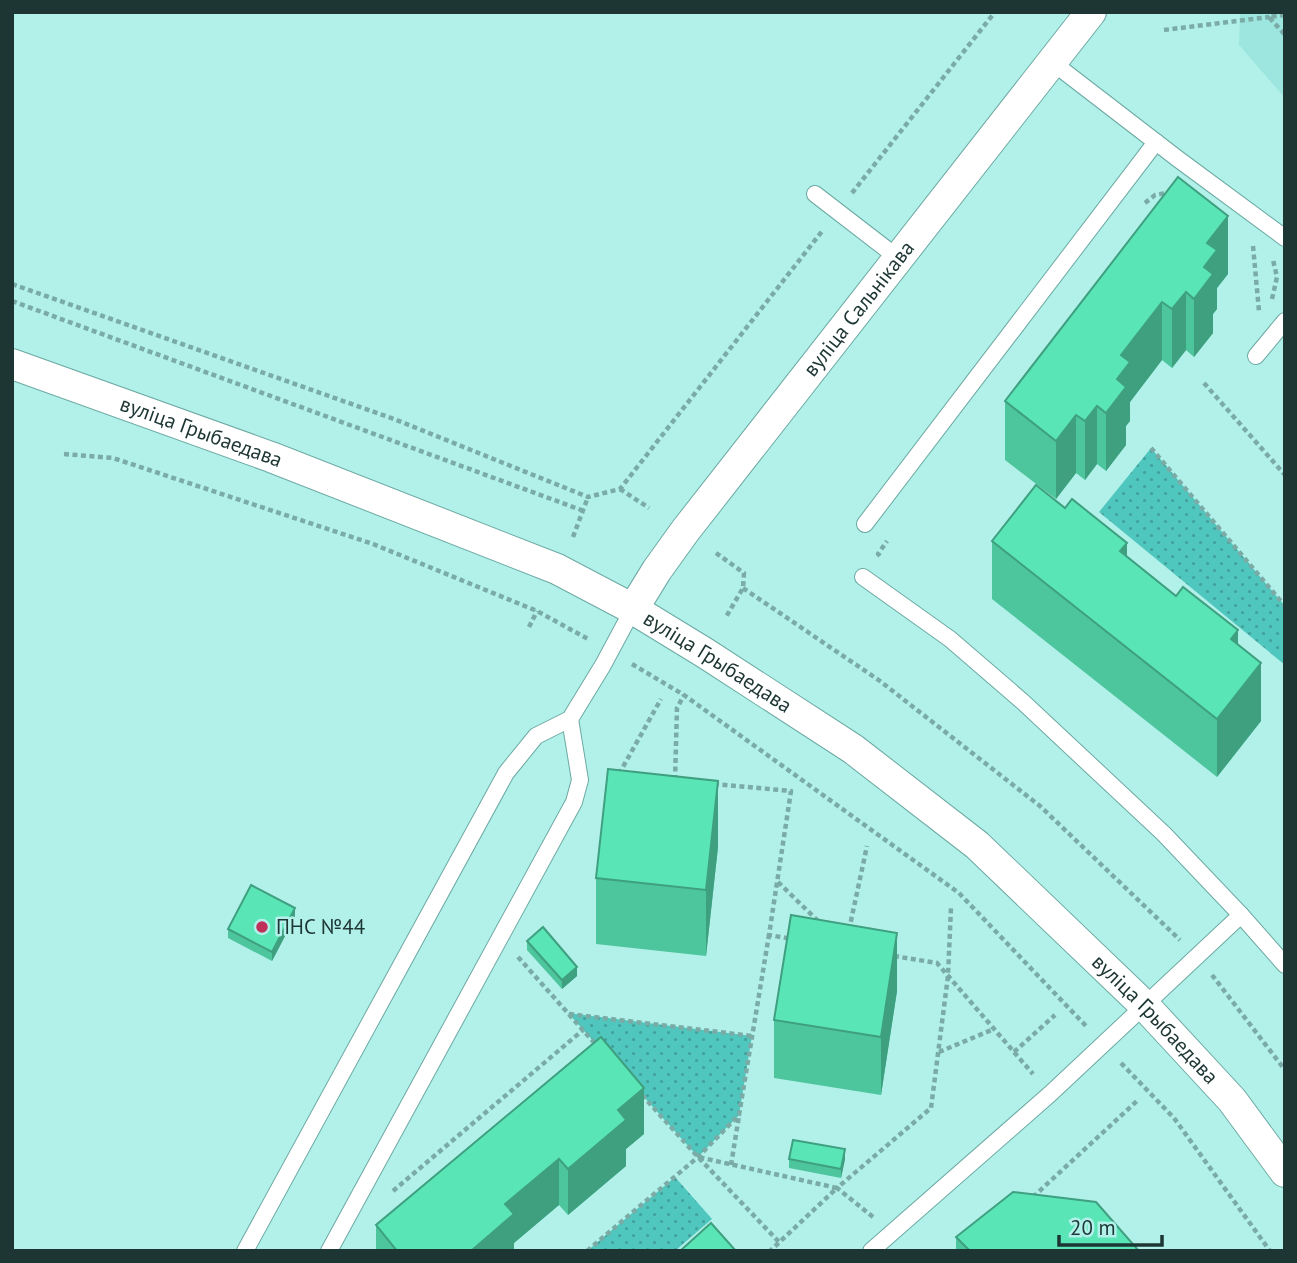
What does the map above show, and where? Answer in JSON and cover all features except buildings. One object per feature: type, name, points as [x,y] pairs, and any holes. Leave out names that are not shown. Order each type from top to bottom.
[{"type":"street","name":"вуліца Сальнікава","points":[[633,608],[669,552],[1091,12]]},
{"type":"street","name":"вуліца Грыбаедава","points":[[12,364],[271,457],[556,569],[633,608],[853,749],[967,837],[1145,1006],[1232,1100],[1285,1172]]},
{"type":"lane","points":[[1052,62],[1285,238]]},
{"type":"lane","points":[[865,524],[1156,142]]},
{"type":"lane","points":[[815,194],[898,258]]},
{"type":"lane","points":[[1256,356],[1285,321]]},
{"type":"lane","points":[[863,577],[950,639],[1023,702],[1181,851],[1285,965]]},
{"type":"lane","points":[[245,1251],[506,773],[536,736],[570,719],[633,608]]},
{"type":"lane","points":[[329,1251],[574,802],[580,780],[570,719]]},
{"type":"lane","points":[[871,1251],[1050,1094],[1241,915]]},
{"type":"path","points":[[12,284],[394,419],[588,497],[620,489],[995,12]]},
{"type":"path","points":[[1271,15],[1285,35]]},
{"type":"path","points":[[1164,30],[1285,15]]},
{"type":"path","points":[[1139,211],[1147,200],[1155,195],[1172,191],[1182,193]]},
{"type":"path","points":[[1260,315],[1253,239],[1262,246]]},
{"type":"path","points":[[1269,253],[1277,277],[1271,302]]},
{"type":"path","points":[[12,300],[584,511]]},
{"type":"path","points":[[1204,383],[1285,475]]},
{"type":"path","points":[[1151,448],[1285,606]]},
{"type":"path","points":[[64,454],[113,458],[373,544],[537,611],[684,695],[959,893],[1174,1118],[1270,1251]]},
{"type":"path","points":[[620,489],[649,508]]},
{"type":"path","points":[[573,537],[588,497]]},
{"type":"path","points":[[878,554],[893,534]]},
{"type":"path","points":[[716,553],[744,573],[743,588],[726,617]]},
{"type":"path","points":[[743,588],[880,681],[1040,806],[1197,956],[1285,1070]]},
{"type":"path","points":[[529,627],[537,611]]},
{"type":"path","points":[[676,780],[677,708],[684,695]]},
{"type":"path","points":[[619,775],[630,776]]},
{"type":"path","points":[[664,779],[688,781]]},
{"type":"path","points":[[701,782],[791,791],[731,1165]]},
{"type":"path","points":[[848,935],[867,846]]},
{"type":"path","points":[[777,881],[826,929]]},
{"type":"path","points":[[770,1251],[931,1108],[948,976],[951,907]]},
{"type":"path","points":[[769,935],[794,939]]},
{"type":"path","points":[[885,954],[937,963],[1050,1094]]},
{"type":"path","points":[[517,956],[601,1050]]},
{"type":"path","points":[[568,1013],[752,1036]]},
{"type":"path","points":[[1014,1052],[1055,1014]]},
{"type":"path","points":[[938,1052],[994,1029]]},
{"type":"path","points":[[387,1196],[583,1030]]},
{"type":"path","points":[[636,1089],[779,1242]]},
{"type":"path","points":[[1026,1204],[1138,1100]]},
{"type":"path","points":[[587,1251],[698,1157],[739,1115]]},
{"type":"path","points":[[698,1157],[838,1188]]},
{"type":"shaded area","points":[[1240,12],[1285,12],[1285,98],[1239,45]]},
{"type":"shaded area","points":[[1151,448],[1285,606],[1285,665],[1099,512]]},
{"type":"shaded area","points":[[568,1013],[752,1036],[739,1115],[698,1157]]},
{"type":"shaded area","points":[[675,1177],[712,1219],[675,1251],[587,1251]]},
{"type":"place","name":"ПНС №44","points":[[262,927]]}]
